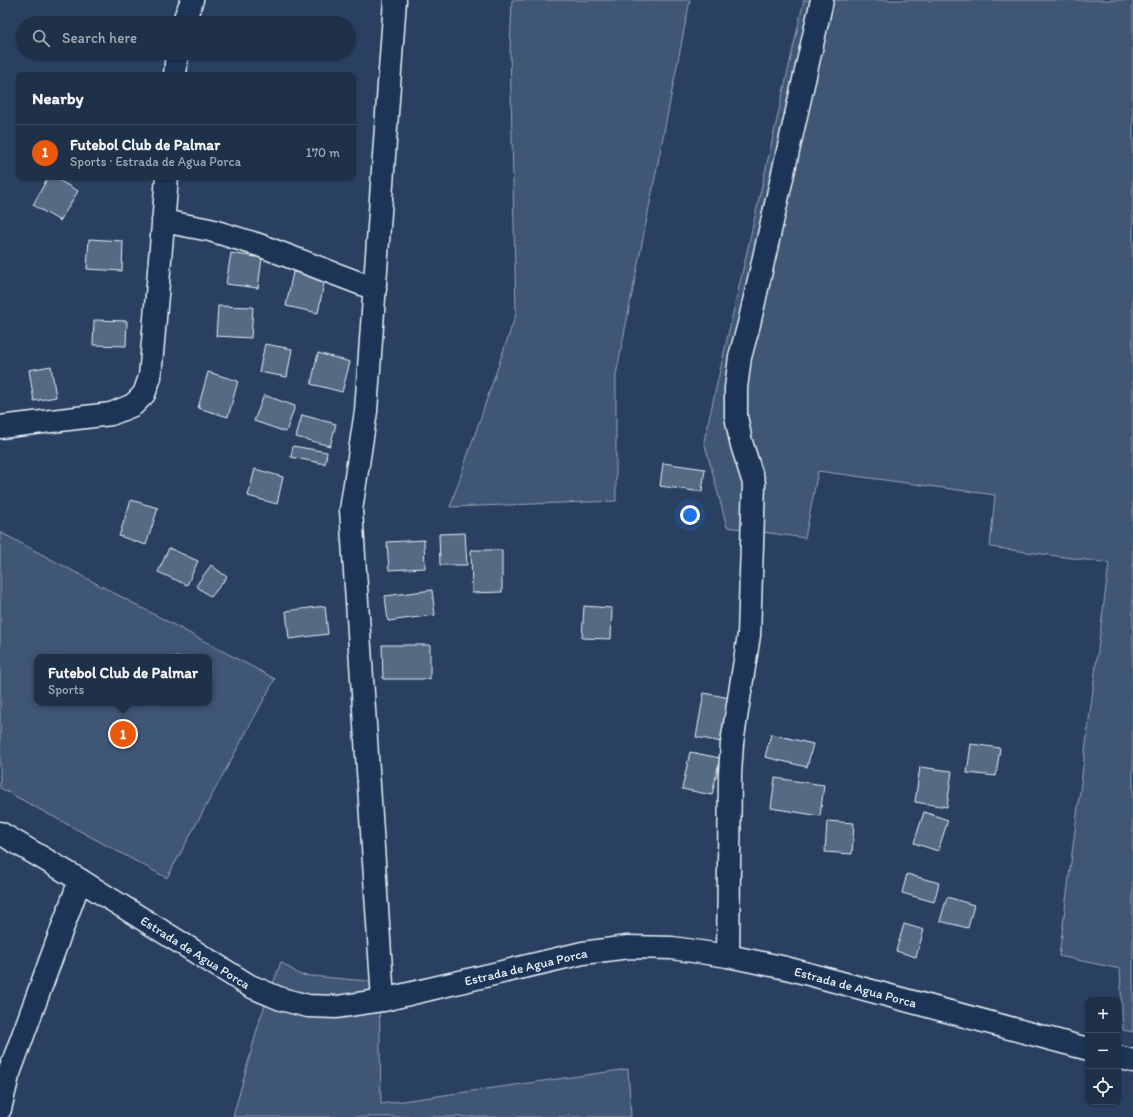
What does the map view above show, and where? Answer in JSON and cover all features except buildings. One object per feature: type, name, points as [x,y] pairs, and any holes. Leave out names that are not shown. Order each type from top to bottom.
[{"type":"street","points":[[186,16],[192,0]]},
{"type":"street","points":[[383,1000],[351,510],[366,411],[395,0]]},
{"type":"street","points":[[728,956],[730,774],[732,744],[749,635],[754,483],[741,442],[736,416],[736,388],[740,357],[822,0]]},
{"type":"street","points":[[175,72],[176,60]]},
{"type":"street","points":[[0,427],[111,414],[133,405],[144,394],[150,377],[167,180]]},
{"type":"street","points":[[163,221],[210,230],[258,245],[375,289]]},
{"type":"street","name":"Estrada de Agua Porca","points":[[0,833],[80,880],[250,986],[281,999],[308,1006],[337,1007],[383,1000],[583,953],[621,948],[672,948],[728,956],[786,968],[1085,1048]]},
{"type":"street","points":[[0,1109],[8,1076],[80,880]]},
{"type":"street","points":[[1121,1058],[1133,1061]]},
{"type":"shaded area","points":[[512,0],[690,0],[616,375],[616,501],[450,507],[516,314],[510,49]]},
{"type":"shaded area","points":[[804,0],[1133,0],[1133,1032],[1123,1030],[1120,969],[1059,956],[1109,563],[990,547],[995,495],[818,471],[805,538],[727,527],[704,441]]},
{"type":"shaded area","points":[[0,532],[275,679],[167,878],[0,788]]},
{"type":"shaded area","points":[[281,962],[300,975],[379,982],[381,1104],[628,1069],[631,1117],[233,1117],[260,1019]]},
{"type":"place","name":"Futebol Club de Palmar","points":[[123,734]]}]
